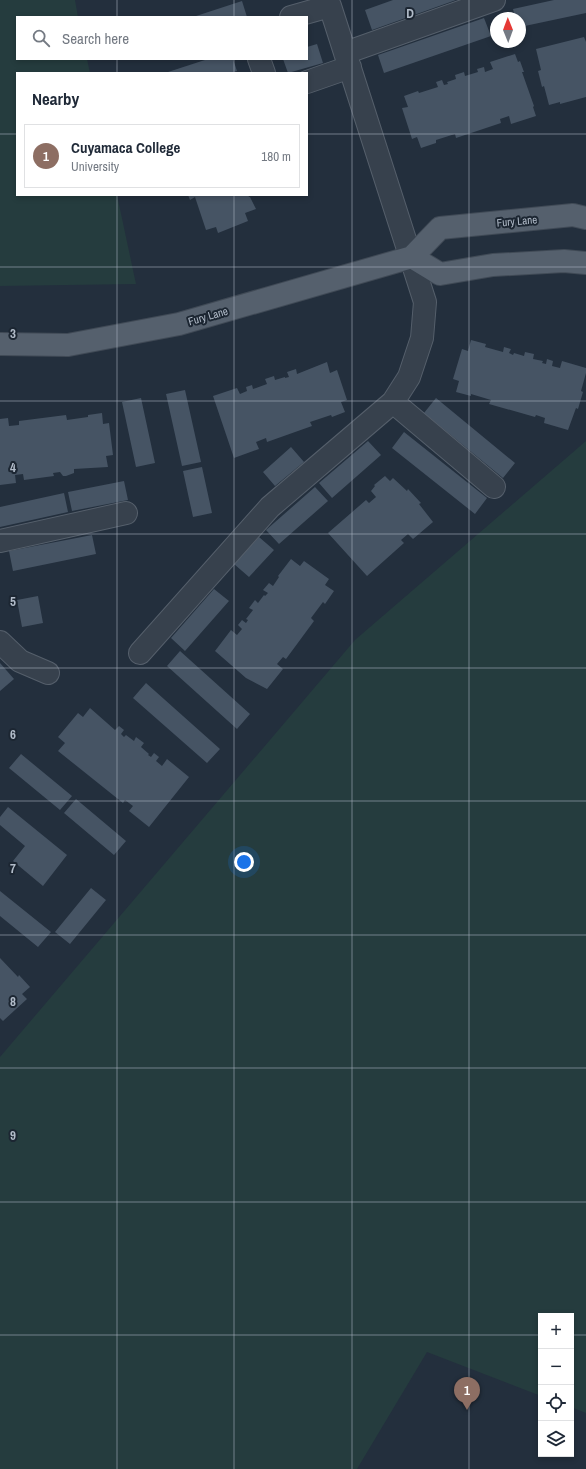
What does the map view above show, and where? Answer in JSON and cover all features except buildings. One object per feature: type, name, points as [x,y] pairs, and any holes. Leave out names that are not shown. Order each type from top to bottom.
[{"type":"main road","name":"Fury Lane","points":[[0,344],[68,345],[179,324],[412,257],[440,228],[573,215],[586,218]]},
{"type":"main road","points":[[412,257],[440,274],[493,265],[564,261],[586,263]]},
{"type":"lane","points":[[308,81],[348,60],[494,0]]},
{"type":"lane","points":[[140,653],[270,507],[393,402],[409,376],[422,338],[425,302],[412,257],[348,60],[334,3],[294,16]]},
{"type":"lane","points":[[259,60],[264,72]]},
{"type":"lane","points":[[393,402],[494,487]]},
{"type":"lane","points":[[0,541],[126,513]]},
{"type":"lane","points":[[0,642],[20,661],[48,673]]},
{"type":"green space","points":[[0,0],[75,0],[78,16],[16,16],[16,60],[87,60],[90,72],[16,72],[16,196],[117,196],[136,284],[0,286]]},
{"type":"green space","points":[[586,441],[586,1413],[574,1408],[574,1313],[538,1313],[538,1395],[427,1352],[357,1469],[0,1469],[0,1057],[355,640]]},
{"type":"place","name":"Cuyamaca College","points":[[467,1410]]}]
